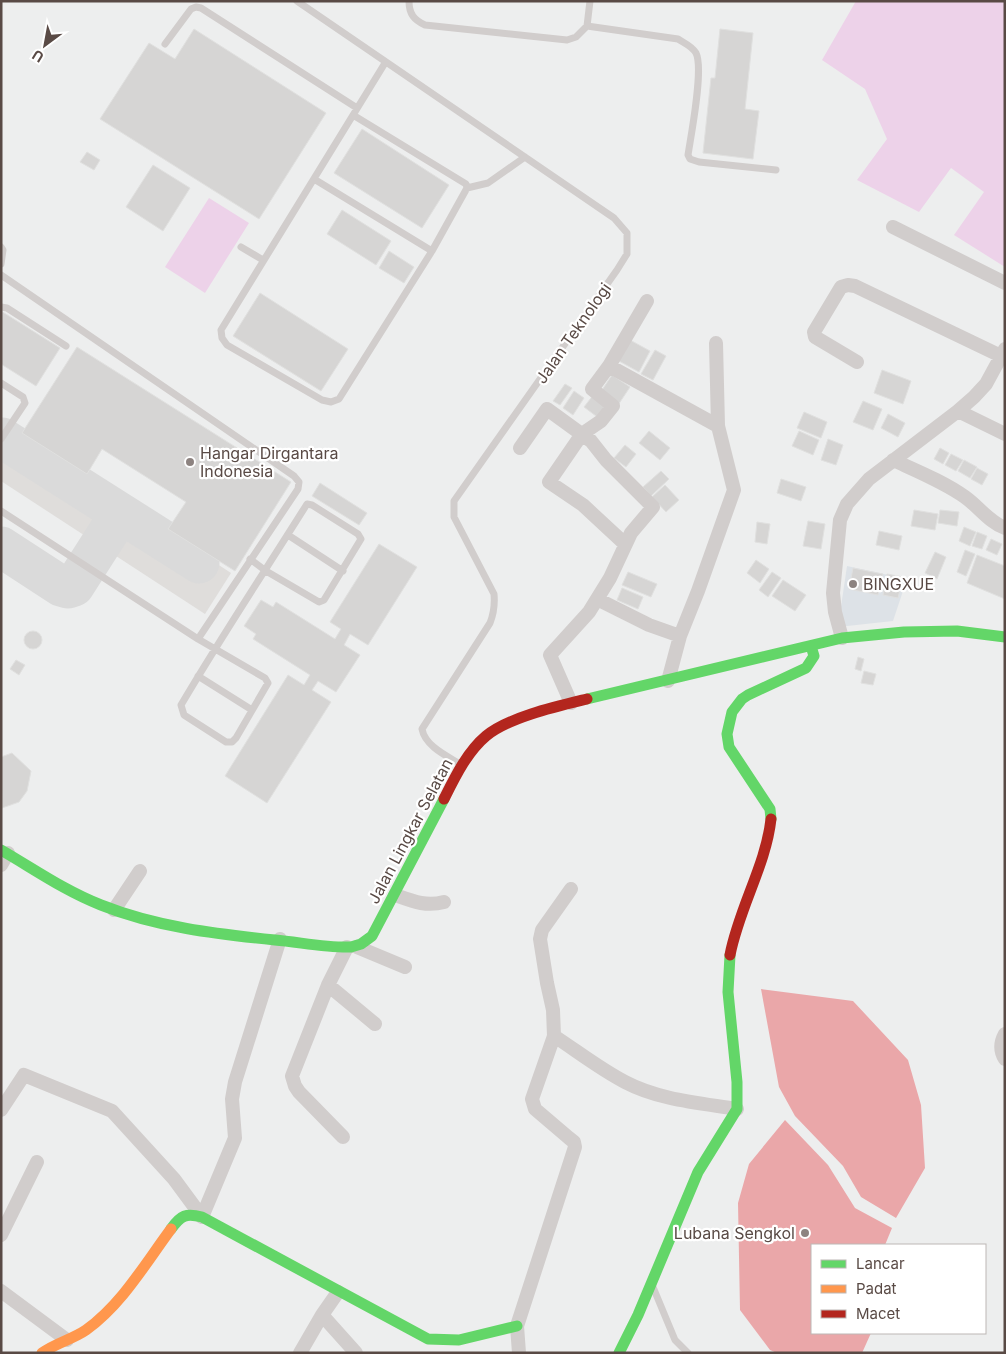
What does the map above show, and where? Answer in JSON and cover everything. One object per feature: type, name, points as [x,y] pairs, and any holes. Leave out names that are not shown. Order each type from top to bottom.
[{"type":"street","points":[[893,227],[1005,282]]},
{"type":"street","points":[[842,638],[835,612],[833,593],[840,520],[846,504],[870,479],[958,411],[986,384],[1003,353],[855,286],[848,285],[841,287],[814,332],[815,337],[857,362]]},
{"type":"street","points":[[625,544],[583,505],[550,482],[582,434],[601,421],[613,406],[592,389],[609,366],[647,301]]},
{"type":"street","points":[[668,681],[680,636],[734,490],[718,426],[716,343]]},
{"type":"street","points":[[609,366],[718,426]]},
{"type":"street","points":[[520,448],[547,409],[597,447],[606,460],[653,507],[625,544],[610,578],[598,599],[550,655],[571,703]]},
{"type":"street","points":[[958,411],[1005,434]]},
{"type":"street","points":[[893,460],[940,482],[965,497],[993,522],[1005,528]]},
{"type":"street","points":[[598,599],[649,625],[680,636]]},
{"type":"street","name":"Jalan Lingkar Selatan","points":[[352,947],[366,942],[372,936],[462,765],[486,736],[497,729],[527,716],[571,703],[842,638],[904,632],[957,631],[1005,637]]},
{"type":"street","points":[[619,1353],[638,1315],[698,1172],[737,1109],[736,1071],[728,1000],[729,960],[744,902],[770,833],[772,817],[770,809],[730,747],[727,734],[732,712],[742,699],[757,690],[806,668],[814,656],[811,646]]},
{"type":"street","points":[[3,856],[64,888],[114,910],[171,924],[248,936],[352,947],[405,967]]},
{"type":"street","points":[[114,910],[140,871]]},
{"type":"street","points":[[519,1353],[517,1326],[575,1147],[574,1142],[570,1138],[534,1109],[532,1099],[554,1036],[553,1010],[540,939],[542,930],[571,889]]},
{"type":"street","points":[[395,895],[426,905],[444,902]]},
{"type":"street","points":[[202,1217],[235,1138],[232,1099],[235,1082],[280,939]]},
{"type":"street","points":[[342,1137],[294,1086],[292,1076],[328,985],[352,947]]},
{"type":"street","points":[[328,985],[375,1024]]},
{"type":"street","points":[[1005,1034],[1001,1042],[1001,1048],[1005,1060]]},
{"type":"street","points":[[554,1036],[626,1082],[645,1090],[676,1099],[737,1109]]},
{"type":"street","points":[[1,1110],[24,1074],[112,1110],[174,1179],[202,1217]]},
{"type":"street","points":[[1,1235],[36,1162]]},
{"type":"street","points":[[42,1353],[49,1347],[88,1329],[105,1314],[120,1298],[178,1219],[190,1214],[202,1217],[428,1339],[459,1340],[517,1326]]},
{"type":"street","points":[[1,1291],[67,1340]]},
{"type":"street","points":[[300,1353],[338,1292]]},
{"type":"street","points":[[322,1315],[356,1353]]},
{"type":"lane","name":"Jalan Teknologi","points":[[297,1],[614,218],[627,233],[627,254],[617,270],[454,501],[454,517],[494,594],[494,612],[490,622],[422,729],[425,739],[442,753],[462,765]]},
{"type":"lane","points":[[409,1],[411,15],[425,25],[567,40],[576,37],[587,26],[590,1]]},
{"type":"lane","points":[[165,44],[191,10],[196,7],[201,8],[357,108]]},
{"type":"lane","points":[[587,26],[678,39],[688,45],[695,51],[700,67],[688,155],[690,159],[699,162],[776,170]]},
{"type":"lane","points":[[385,63],[221,330],[222,338],[227,345],[322,400],[331,402],[339,399],[432,251],[467,188],[488,183],[525,157]]},
{"type":"lane","points":[[353,116],[466,184],[467,188]]},
{"type":"lane","points":[[314,179],[432,251]]},
{"type":"lane","points":[[1,247],[3,250],[1,264]]},
{"type":"lane","points":[[241,247],[263,260]]},
{"type":"lane","points":[[1,276],[294,476],[300,482],[298,489],[198,639]]},
{"type":"lane","points":[[1,307],[7,308],[66,346]]},
{"type":"lane","points":[[1,383],[23,397],[24,403],[2,438]]},
{"type":"lane","points":[[1,511],[198,639],[215,649],[265,678],[268,683],[236,738],[232,742],[226,742],[184,715],[180,709],[181,705],[198,676],[215,649],[266,570],[307,504],[312,505],[358,534],[361,539],[324,600],[319,602],[266,570],[250,559]]},
{"type":"lane","points":[[288,535],[343,571]]},
{"type":"lane","points":[[198,676],[252,710]]},
{"type":"lane","points":[[651,1282],[675,1340],[688,1353]]},
{"type":"shaded area","points":[[856,1],[1005,1],[1005,267],[954,235],[984,192],[951,168],[919,212],[857,180],[887,139],[865,89],[822,60]]},
{"type":"shaded area","points":[[209,198],[249,223],[205,293],[165,267]]},
{"type":"shaded area","points":[[17,433],[231,573],[205,614],[1,481],[1,458]]},
{"type":"shaded area","points":[[847,566],[907,579],[893,621],[838,627]]},
{"type":"shaded area","points":[[761,989],[853,1001],[908,1060],[921,1105],[925,1168],[896,1218],[861,1197],[843,1166],[795,1116],[779,1087]]},
{"type":"shaded area","points":[[785,1120],[828,1165],[855,1208],[892,1228],[885,1244],[811,1244],[811,1334],[871,1334],[862,1353],[777,1353],[770,1350],[740,1310],[738,1203],[749,1164]]},
{"type":"building","points":[[194,29],[326,113],[259,219],[100,119],[149,43],[175,59]]},
{"type":"building","points":[[720,29],[753,33],[745,109],[759,111],[753,159],[703,153],[711,78],[715,78]]},
{"type":"building","points":[[362,129],[449,185],[422,228],[334,173]]},
{"type":"building","points":[[87,152],[100,160],[94,170],[80,162]]},
{"type":"building","points":[[153,165],[190,188],[163,231],[126,207]]},
{"type":"building","points":[[342,210],[391,241],[376,265],[327,234]]},
{"type":"building","points":[[389,251],[414,267],[404,283],[379,268]]},
{"type":"building","points":[[260,293],[348,349],[321,391],[233,336]]},
{"type":"building","points":[[1,311],[60,348],[36,386],[1,364]]},
{"type":"building","points":[[630,340],[650,351],[639,372],[619,361]]},
{"type":"building","name":"Hangar Dirgantara Indonesia","points":[[77,347],[291,482],[235,571],[168,529],[186,502],[102,449],[87,474],[22,433]]},
{"type":"building","points":[[655,350],[666,356],[653,380],[641,374]]},
{"type":"building","points":[[882,370],[911,381],[903,404],[874,393]]},
{"type":"building","points":[[612,375],[630,387],[618,405],[600,393]]},
{"type":"building","points":[[565,384],[572,388],[560,405],[553,401]]},
{"type":"building","points":[[574,391],[584,398],[573,415],[563,408]]},
{"type":"building","points":[[594,394],[610,406],[600,419],[584,407]]},
{"type":"building","points":[[863,401],[882,409],[873,430],[853,422]]},
{"type":"building","points":[[804,412],[827,422],[821,438],[797,428]]},
{"type":"building","points":[[888,414],[905,423],[898,437],[881,428]]},
{"type":"building","points":[[649,431],[670,448],[660,460],[639,443]]},
{"type":"building","points":[[799,431],[819,440],[813,455],[792,446]]},
{"type":"building","points":[[828,439],[843,445],[836,465],[821,460]]},
{"type":"building","points":[[625,445],[636,454],[626,467],[614,458]]},
{"type":"building","points":[[940,448],[949,453],[943,464],[934,459]]},
{"type":"building","points":[[951,454],[963,460],[956,471],[945,465]]},
{"type":"building","points":[[964,460],[977,467],[970,478],[958,471]]},
{"type":"building","points":[[977,468],[988,474],[982,485],[971,479]]},
{"type":"building","points":[[661,471],[669,479],[651,496],[643,487]]},
{"type":"building","points":[[781,479],[806,487],[801,501],[777,493]]},
{"type":"building","points":[[320,483],[367,513],[359,525],[312,496]]},
{"type":"building","points":[[665,485],[679,500],[666,512],[652,497]]},
{"type":"building","points":[[914,510],[938,514],[935,530],[911,526]]},
{"type":"building","points":[[940,510],[959,512],[957,526],[938,523]]},
{"type":"building","points":[[808,521],[825,524],[821,549],[803,546]]},
{"type":"building","points":[[757,522],[770,524],[767,544],[755,542]]},
{"type":"building","points":[[964,527],[976,532],[970,546],[959,541]]},
{"type":"building","points":[[879,531],[902,536],[899,550],[876,545]]},
{"type":"building","points":[[977,532],[987,536],[982,549],[972,546]]},
{"type":"building","points":[[991,539],[1002,544],[997,555],[986,550]]},
{"type":"building","points":[[379,544],[417,567],[368,645],[350,634],[344,645],[360,655],[336,692],[318,681],[312,690],[331,702],[267,803],[225,776],[288,675],[304,685],[310,675],[253,639],[256,634],[244,626],[261,600],[273,607],[276,602],[335,639],[341,629],[330,622]]},
{"type":"building","points":[[965,550],[975,554],[966,576],[957,572]]},
{"type":"building","points":[[935,552],[946,557],[937,579],[925,573]]},
{"type":"building","points":[[977,555],[1005,566],[1005,599],[967,583]]},
{"type":"building","points":[[756,560],[769,569],[760,583],[747,573]]},
{"type":"building","points":[[853,568],[883,574],[878,595],[849,589]]},
{"type":"building","points":[[628,572],[657,584],[651,597],[622,585]]},
{"type":"building","points":[[772,572],[781,578],[768,597],[759,590]]},
{"type":"building","points":[[887,574],[903,577],[898,598],[883,595]]},
{"type":"building","points":[[783,580],[806,595],[795,611],[772,596]]},
{"type":"building","points":[[622,588],[643,597],[638,609],[617,600]]},
{"type":"building","points":[[29,631],[37,631],[42,636],[40,647],[29,649],[24,644],[24,636]]},
{"type":"building","points":[[858,657],[864,659],[861,671],[855,669]]},
{"type":"building","points":[[16,660],[25,665],[19,675],[10,669]]},
{"type":"building","points":[[864,671],[876,674],[873,685],[861,683]]},
{"type":"building","points":[[12,753],[31,771],[27,791],[19,802],[2,808],[1,757]]},
{"type":"taxiway","points":[[2,438],[199,563]]},
{"type":"taxiway","points":[[1,547],[61,586],[68,588],[74,586],[120,514]]},
{"type":"traffic: fast","points":[[587,699],[842,638],[904,632],[957,631],[1005,637]]},
{"type":"traffic: fast","points":[[771,819],[770,809],[729,747],[727,734],[732,712],[742,699],[748,695],[806,668],[814,656],[811,646]]},
{"type":"traffic: fast","points":[[1,850],[75,893],[101,905],[143,919],[187,929],[231,935],[323,946],[351,947],[361,944],[372,936],[444,799]]},
{"type":"traffic: fast","points":[[619,1353],[638,1315],[698,1172],[737,1109],[737,1082],[728,992],[730,955]]},
{"type":"traffic: fast","points":[[171,1229],[184,1216],[202,1217],[428,1339],[459,1340],[517,1326]]},
{"type":"traffic: slow","points":[[42,1353],[81,1333],[99,1320],[122,1296],[171,1229]]},
{"type":"traffic: jam","points":[[444,799],[467,757],[479,742],[496,729],[520,718],[587,699]]},
{"type":"traffic: jam","points":[[730,955],[734,938],[764,853],[771,819]]},
{"type":"place","name":"Hangar Dirgantara Indonesia","points":[[190,462]]},
{"type":"place","name":"BINGXUE","points":[[853,584]]},
{"type":"place","name":"Lubana Sengkol","points":[[805,1233]]}]
